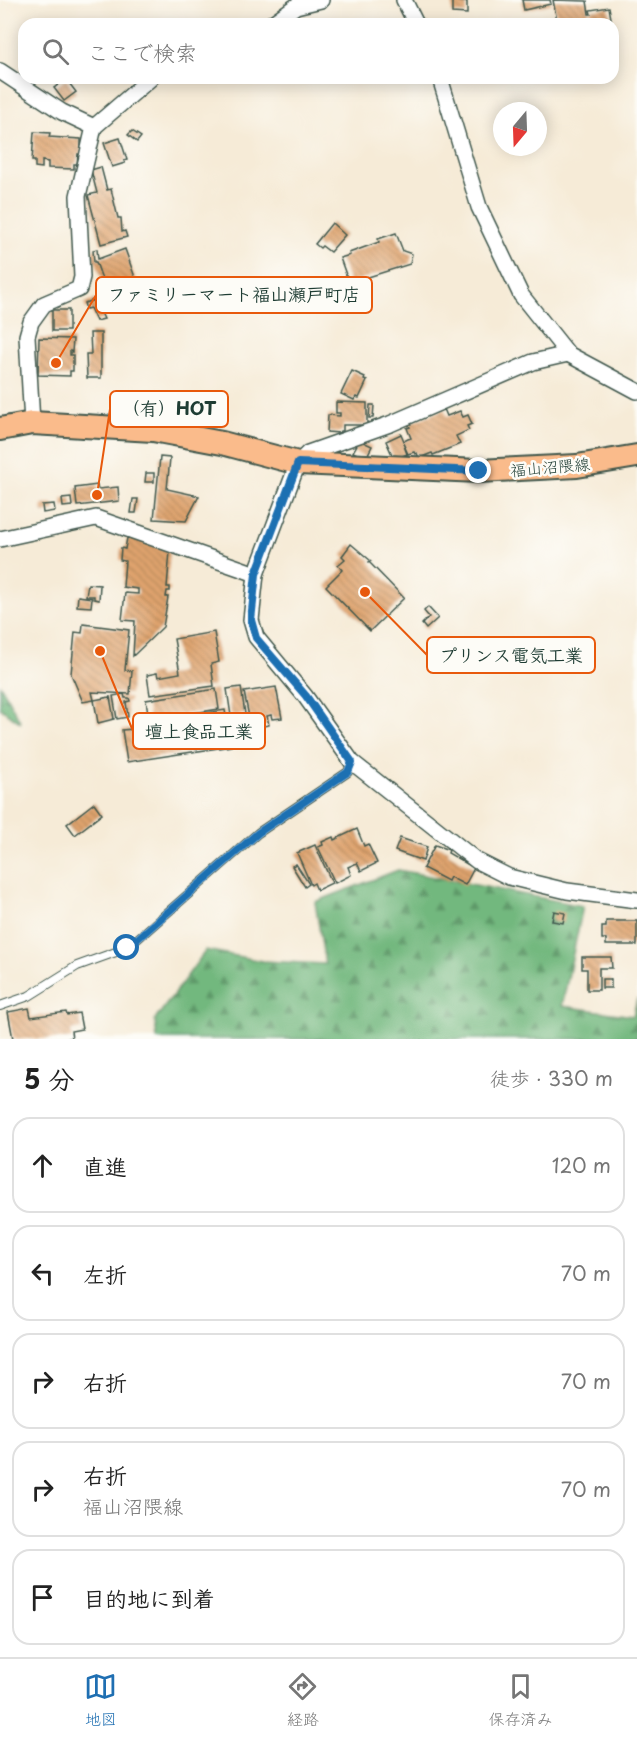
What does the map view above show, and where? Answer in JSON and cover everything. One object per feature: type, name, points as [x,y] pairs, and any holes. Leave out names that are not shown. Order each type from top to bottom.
[{"type":"main road","name":"福山沼隈線","points":[[0,429],[33,423],[153,430],[222,443],[298,463],[479,471],[577,466],[637,456]]},
{"type":"street","points":[[279,18],[296,6],[321,0]]},
{"type":"street","points":[[404,0],[413,18]]},
{"type":"street","points":[[0,71],[18,83]]},
{"type":"street","points":[[20,84],[62,112],[94,127]]},
{"type":"street","points":[[33,423],[27,336],[31,322],[44,304],[79,289],[82,277],[78,196],[94,127],[144,84]]},
{"type":"street","points":[[442,84],[479,207],[520,295],[568,354],[637,391]]},
{"type":"street","points":[[568,354],[532,362],[390,424],[308,453],[298,463],[256,574],[251,620],[256,638],[306,696],[352,762],[477,861],[509,877],[567,891],[637,900]]},
{"type":"street","points":[[0,539],[96,518],[256,574]]},
{"type":"lane","points":[[0,1006],[29,996],[77,966],[127,948],[258,833],[348,772],[352,762]]},
{"type":"green space","points":[[0,684],[21,723],[0,708]]},
{"type":"green space","points":[[398,870],[583,906],[562,1006],[633,1016],[637,999],[637,1039],[157,1039],[155,1020],[206,950],[262,961],[325,964],[315,902]]},
{"type":"building","points":[[522,0],[550,0],[551,4],[524,10]]},
{"type":"building","points":[[553,0],[587,1],[589,14],[591,14],[590,10],[609,7],[611,18],[556,18]]},
{"type":"building","points":[[452,1],[467,2],[467,14],[452,13]]},
{"type":"building","points":[[59,84],[70,84],[76,92],[64,101],[54,88]]},
{"type":"building","points":[[132,131],[141,137],[137,142],[128,135]]},
{"type":"building","points":[[34,132],[50,133],[49,137],[81,139],[81,155],[78,154],[74,169],[48,168],[48,162],[42,161],[42,168],[35,167],[35,161],[32,161]]},
{"type":"building","points":[[120,138],[127,160],[124,161],[125,163],[112,167],[104,143]]},
{"type":"building","points":[[101,167],[107,190],[111,189],[118,218],[121,218],[122,232],[125,231],[127,237],[101,244],[88,195],[97,193],[91,170]]},
{"type":"building","points":[[332,223],[345,235],[330,252],[315,244]]},
{"type":"building","points":[[396,233],[403,251],[412,254],[410,264],[349,283],[340,258],[379,242],[378,239]]},
{"type":"building","points":[[97,249],[98,259],[125,249],[138,286],[108,296],[96,262],[94,262],[93,250]]},
{"type":"building","points":[[95,300],[104,319],[96,321],[90,308],[86,309],[84,303]]},
{"type":"building","points":[[52,310],[69,310],[69,331],[52,331]]},
{"type":"building","points":[[90,333],[101,333],[101,378],[87,378],[86,354],[91,354]]},
{"type":"building","points":[[39,338],[73,339],[70,355],[73,355],[73,371],[70,371],[70,376],[38,375]]},
{"type":"building","points":[[352,371],[365,377],[364,380],[367,381],[359,398],[356,397],[354,400],[341,394]]},
{"type":"building","points":[[336,402],[367,403],[367,425],[343,425],[343,431],[339,433],[327,432],[328,415],[340,416],[340,413],[336,413]]},
{"type":"building","points":[[370,405],[374,405],[373,418],[369,418]]},
{"type":"building","points":[[444,409],[447,416],[460,411],[463,417],[468,415],[472,424],[467,426],[469,430],[456,436],[460,444],[419,458],[417,453],[408,454],[403,443],[407,454],[394,459],[386,441],[401,434],[404,441],[411,438],[407,428],[410,427],[408,424]]},
{"type":"building","points":[[361,441],[372,446],[366,458],[353,452]]},
{"type":"building","points":[[160,457],[170,458],[167,489],[199,496],[186,521],[154,519]]},
{"type":"building","points":[[146,473],[154,473],[154,482],[145,482]]},
{"type":"building","points":[[97,485],[98,489],[118,487],[119,501],[77,506],[75,488]]},
{"type":"building","points":[[71,498],[72,506],[63,507],[62,499]]},
{"type":"building","points":[[133,499],[138,499],[136,513],[131,513]]},
{"type":"building","points":[[54,504],[55,511],[43,513],[42,505]]},
{"type":"building","points":[[127,538],[138,539],[170,551],[167,587],[170,587],[170,591],[167,591],[163,627],[133,656],[135,621],[122,620],[125,593],[138,594],[138,589],[123,587],[125,561],[120,560],[121,548],[125,549]]},
{"type":"building","points":[[351,544],[371,561],[369,562],[404,598],[370,631],[326,586],[342,570],[338,565],[345,559],[342,556]]},
{"type":"building","points":[[88,584],[100,585],[99,600],[94,599],[94,596],[86,596]]},
{"type":"building","points":[[78,596],[92,598],[91,607],[77,606]]},
{"type":"building","points":[[428,607],[438,618],[426,629],[422,624],[429,617],[424,611]]},
{"type":"building","points":[[83,624],[129,630],[125,670],[132,671],[130,694],[92,692],[94,700],[83,702],[71,674],[75,632],[82,633]]},
{"type":"building","points":[[214,632],[219,662],[211,664],[214,686],[150,695],[147,675],[157,673],[158,677],[180,673],[174,639]]},
{"type":"building","points":[[241,687],[245,714],[231,716],[227,689]]},
{"type":"building","points":[[276,687],[282,718],[272,719],[271,715],[267,716],[269,725],[247,729],[245,717],[249,717],[244,692]]},
{"type":"building","points":[[216,689],[219,709],[149,720],[146,700]]},
{"type":"building","points":[[124,694],[125,698],[129,698],[130,701],[126,702],[128,717],[117,719],[113,696]]},
{"type":"building","points":[[110,697],[114,719],[98,723],[94,700]]},
{"type":"building","points":[[225,710],[231,746],[127,762],[122,730],[133,729],[133,725]]},
{"type":"building","points":[[94,803],[102,814],[75,835],[67,824]]},
{"type":"building","points":[[357,829],[364,846],[368,844],[377,863],[361,871],[357,863],[348,867],[351,875],[335,883],[318,847],[323,845],[322,842],[333,837],[334,840]]},
{"type":"building","points":[[400,838],[427,847],[423,861],[395,851]]},
{"type":"building","points":[[315,845],[332,883],[317,890],[314,883],[311,885],[297,853]]},
{"type":"building","points":[[435,845],[449,850],[448,853],[474,868],[465,885],[450,877],[448,881],[423,868]]},
{"type":"building","points":[[296,864],[309,884],[305,887],[292,866]]},
{"type":"building","points":[[554,911],[565,913],[563,923],[552,921]]},
{"type":"building","points":[[606,921],[637,921],[637,945],[606,945],[606,939],[602,939],[602,927],[606,927]]},
{"type":"building","points":[[582,957],[611,957],[612,968],[599,968],[599,990],[587,990],[587,969],[582,969]]},
{"type":"building","points":[[602,979],[611,979],[611,988],[602,988]]},
{"type":"building","points":[[29,1008],[31,1017],[66,1012],[67,1015],[79,1013],[82,1029],[71,1031],[72,1038],[13,1039],[8,1012]]},
{"type":"place","name":"ファミリーマート福山瀬戸町店","points":[[56,363]]},
{"type":"place","name":"（有）HOT","points":[[97,495]]},
{"type":"place","name":"プリンス電気工業","points":[[365,592]]},
{"type":"place","name":"壇上食品工業","points":[[100,651]]},
{"type":"route","points":[[127,948],[258,833],[348,772],[352,762],[306,696],[256,638],[251,620],[256,574],[298,463],[479,471]]}]
